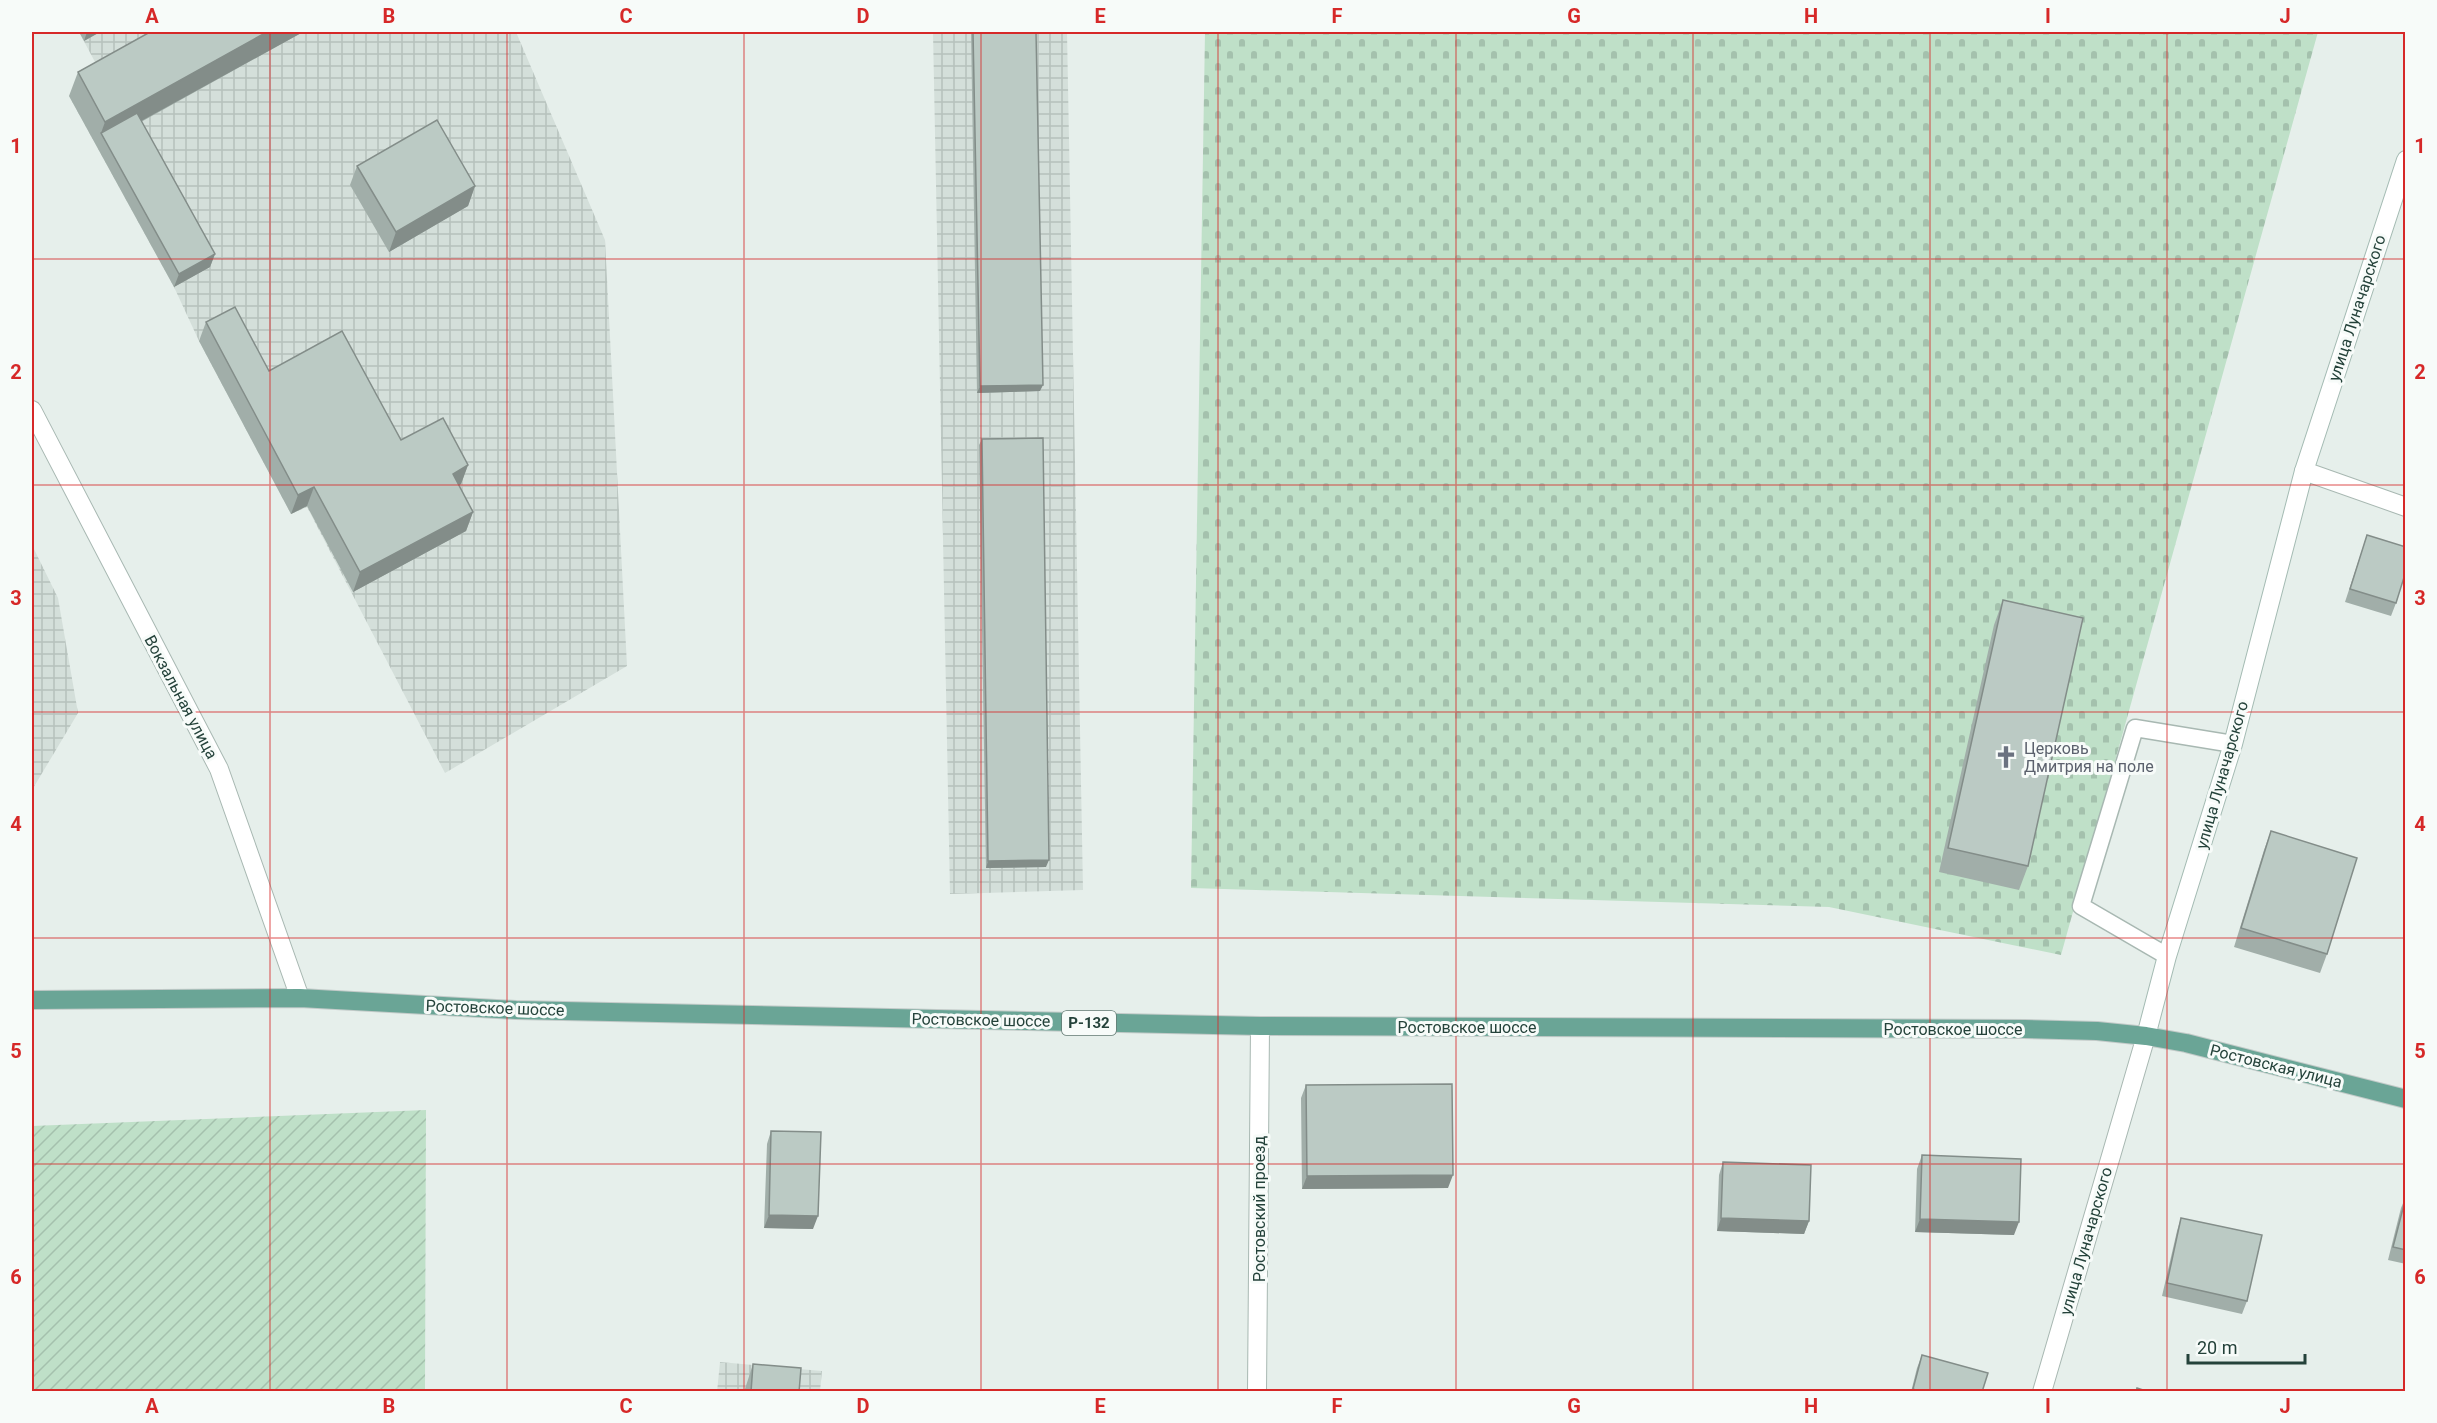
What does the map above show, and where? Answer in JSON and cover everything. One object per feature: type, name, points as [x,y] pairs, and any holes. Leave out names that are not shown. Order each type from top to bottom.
[{"type":"main road","name":"Ростовское шоссе","points":[[32,1000],[300,998],[516,1010],[1260,1026],[2024,1029],[2146,1036]]},
{"type":"main road","name":"Ростовская улица","points":[[2146,1036],[2186,1043],[2406,1099]]},
{"type":"street","name":"улица Луначарского","points":[[2042,1392],[2146,1036],[2167,956],[2232,744],[2304,471],[2406,160]]},
{"type":"street","name":"Вокзальная улица","points":[[32,410],[219,769],[300,998]]},
{"type":"street","points":[[2304,471],[2406,507]]},
{"type":"street","name":"Ростовский проезд","points":[[1257,1392],[1260,1026]]},
{"type":"lane","points":[[2167,956],[2081,906],[2135,728],[2232,744]]},
{"type":"shaded area","points":[[79,32],[516,32],[605,240],[627,666],[445,773],[307,507],[291,514],[199,341],[174,287],[69,96],[103,77]]},
{"type":"shaded area","points":[[933,32],[1067,32],[1083,890],[950,894]]},
{"type":"shaded area","points":[[32,545],[58,598],[78,713],[32,790]]},
{"type":"shaded area","points":[[720,1362],[822,1371],[820,1391],[717,1392]]},
{"type":"green space","points":[[1205,32],[2318,32],[2061,955],[1829,907],[1191,888]]},
{"type":"green space","points":[[426,1110],[425,1391],[32,1391],[32,1126]]},
{"type":"building","points":[[150,32],[267,32],[105,122],[78,72]]},
{"type":"building","points":[[973,32],[1036,32],[1043,385],[980,386]]},
{"type":"building","points":[[137,113],[215,254],[179,274],[101,133]]},
{"type":"building","points":[[437,120],[475,186],[396,232],[357,166]]},
{"type":"building","points":[[235,307],[269,371],[342,331],[401,440],[443,418],[468,465],[453,474],[473,512],[360,572],[314,487],[298,495],[206,322]]},
{"type":"building","points":[[1043,438],[1049,860],[988,861],[982,439]]},
{"type":"building","points":[[2367,535],[2406,547],[2406,571],[2396,603],[2350,589]]},
{"type":"building","name":"Церковь Дмитрия на поле","points":[[2003,600],[2083,618],[2028,866],[1948,848]]},
{"type":"building","points":[[2271,831],[2357,858],[2327,954],[2241,928]]},
{"type":"building","points":[[1452,1084],[1453,1175],[1307,1176],[1306,1085]]},
{"type":"building","points":[[771,1131],[821,1132],[818,1216],[769,1215]]},
{"type":"building","points":[[1922,1155],[2021,1159],[2019,1222],[1920,1219]]},
{"type":"building","points":[[1723,1162],[1811,1165],[1809,1221],[1721,1218]]},
{"type":"building","points":[[2406,1197],[2406,1250],[2393,1247]]},
{"type":"building","points":[[2181,1218],[2262,1235],[2247,1301],[2167,1283]]},
{"type":"building","points":[[1922,1355],[1988,1373],[1982,1392],[1921,1392],[1913,1389]]},
{"type":"building","points":[[753,1364],[801,1368],[799,1392],[751,1392]]},
{"type":"building","points":[[2137,1388],[2149,1392],[2136,1392]]},
{"type":"place","name":"Церковь Дмитрия на поле","points":[[2006,757]]}]
